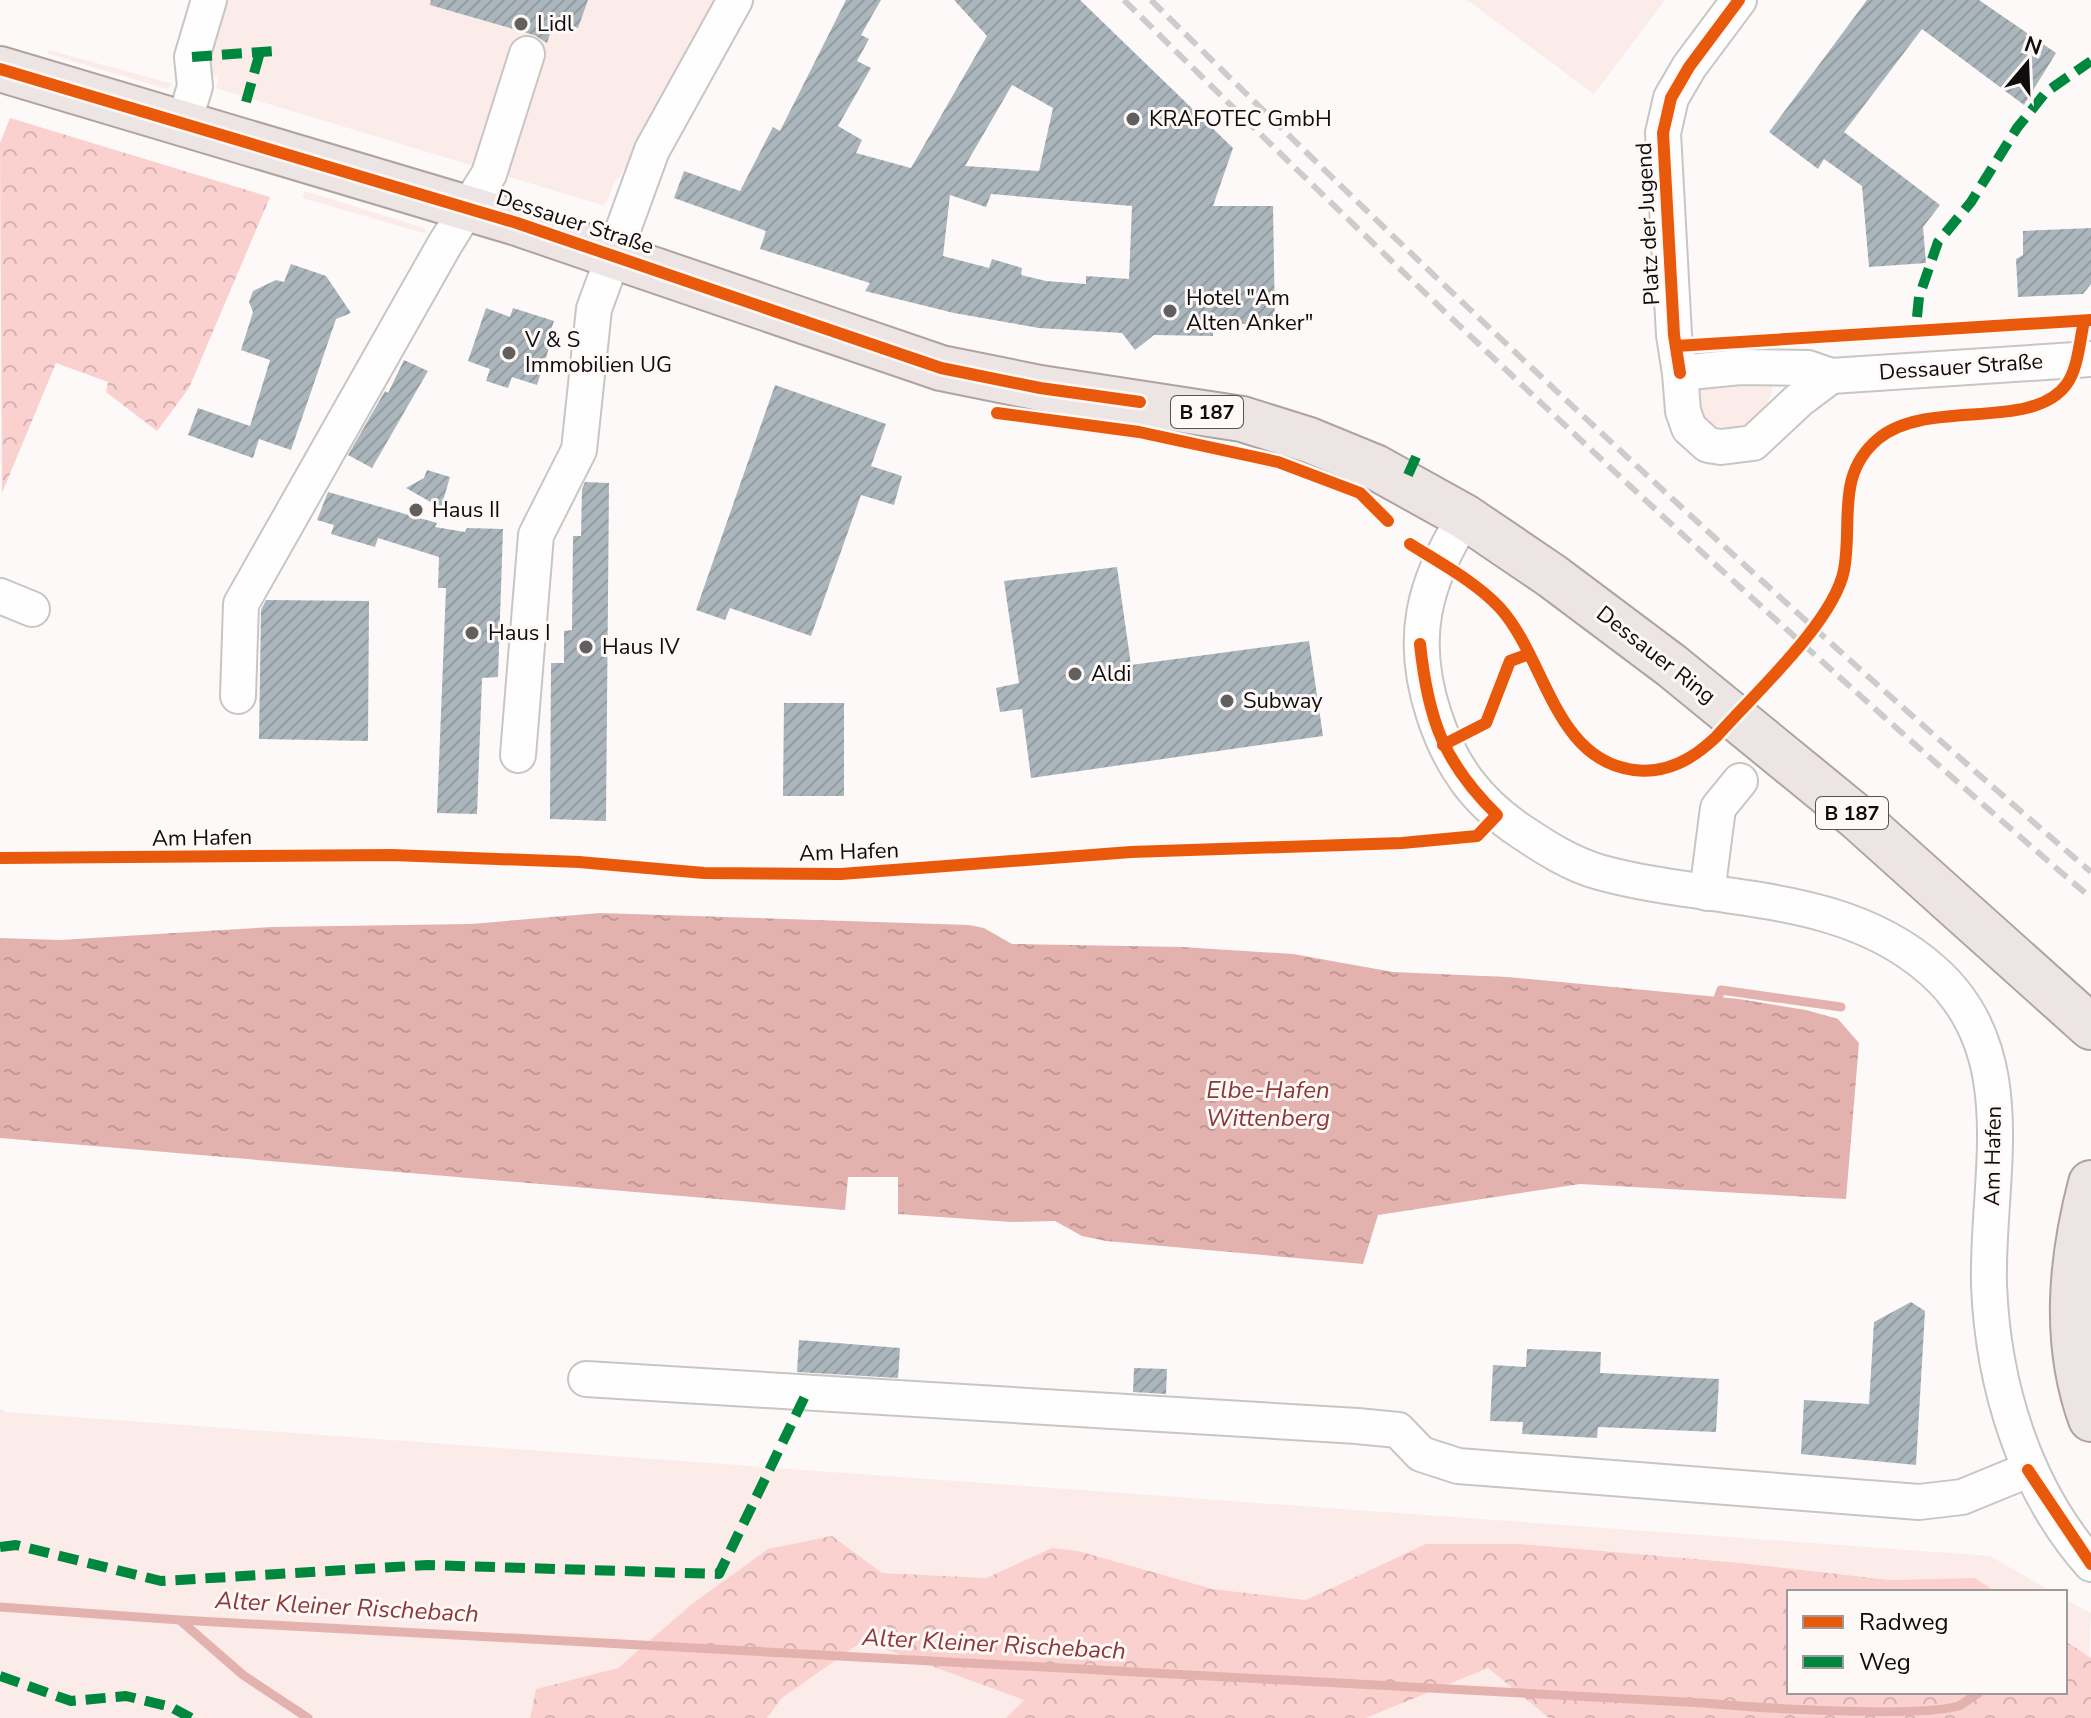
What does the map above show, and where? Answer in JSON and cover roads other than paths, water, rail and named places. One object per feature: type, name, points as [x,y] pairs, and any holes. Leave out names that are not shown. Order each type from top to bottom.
[{"type":"main road","name":"Dessauer Straße","points":[[0,69],[469,208],[941,368],[1040,388],[1242,419],[1309,440],[1405,482],[1465,517]]},
{"type":"main road","name":"Dessauer Ring","points":[[1465,517],[1552,576],[1735,716],[1909,862],[2091,1027]]},
{"type":"main road","points":[[2091,1183],[2072,1283],[2076,1350],[2091,1419]]},
{"type":"street","points":[[184,123],[195,86],[192,57],[209,0]]},
{"type":"street","points":[[518,755],[536,535],[579,450],[594,309],[652,150],[735,0]]},
{"type":"street","name":"Platz der Jugend","points":[[1680,373],[1674,335],[1663,133],[1671,98],[1683,77],[1739,0]]},
{"type":"street","points":[[238,696],[241,604],[445,244],[489,174],[527,54]]},
{"type":"street","name":"Dessauer Straße","points":[[1680,373],[1740,367],[1808,368],[1831,376],[2091,359]]},
{"type":"street","points":[[1680,373],[1683,411],[1689,428],[1708,445],[1721,447],[1753,443],[1799,400],[1831,376]]},
{"type":"street","name":"Am Hafen","points":[[1465,517],[1448,544],[1431,583],[1420,624],[1420,644],[1425,689],[1439,731],[1466,785],[1497,815],[1552,852],[1597,872],[1803,909],[1871,930],[1905,948],[1936,973],[1959,999],[1987,1061],[1995,1096],[1998,1125],[1990,1246],[1992,1329],[2006,1401],[2028,1470],[2091,1564]]},
{"type":"street","points":[[0,596],[32,609]]},
{"type":"street","points":[[1707,893],[1718,808],[1740,781]]},
{"type":"street","points":[[586,1379],[1357,1426],[1398,1430],[1421,1454],[1458,1466],[1919,1502],[1962,1497],[2028,1470]]},
{"type":"water","name":"Elbe-Hafen Wittenberg","points":[[600,913],[969,925],[984,928],[1012,944],[1182,947],[1293,954],[1393,972],[1507,977],[1739,999],[1806,1010],[1838,1019],[1859,1043],[1846,1199],[1580,1184],[1378,1215],[1363,1264],[1106,1241],[1082,1236],[1055,1221],[1011,1222],[898,1214],[898,1177],[848,1177],[845,1210],[0,1138],[0,938],[60,940],[272,927],[471,924]]},
{"type":"waterway","points":[[1717,1001],[1721,990],[1841,1007]]},
{"type":"waterway","name":"Alter Kleiner Rischebach","points":[[0,1607],[180,1620],[1797,1709],[1873,1712],[1938,1710],[1959,1706],[1977,1694]]},
{"type":"waterway","points":[[181,1621],[243,1675],[308,1718]]},
{"type":"railway","points":[[1124,0],[1360,231],[1600,458],[1843,680],[2091,898]]},
{"type":"railway","points":[[1151,0],[1497,335],[1731,553],[2091,872]]},
{"type":"place","name":"Lidl","points":[[521,24]]},
{"type":"place","name":"KRAFOTEC GmbH","points":[[1133,119]]},
{"type":"place","name":"Hotel \"Am Alten Anker\"","points":[[1170,311]]},
{"type":"place","name":"V & S Immobilien UG","points":[[509,353]]},
{"type":"place","name":"Haus II","points":[[416,510]]},
{"type":"place","name":"Haus I","points":[[472,633]]},
{"type":"place","name":"Haus IV","points":[[586,647]]},
{"type":"place","name":"Aldi","points":[[1075,674]]},
{"type":"place","name":"Subway","points":[[1227,701]]}]
